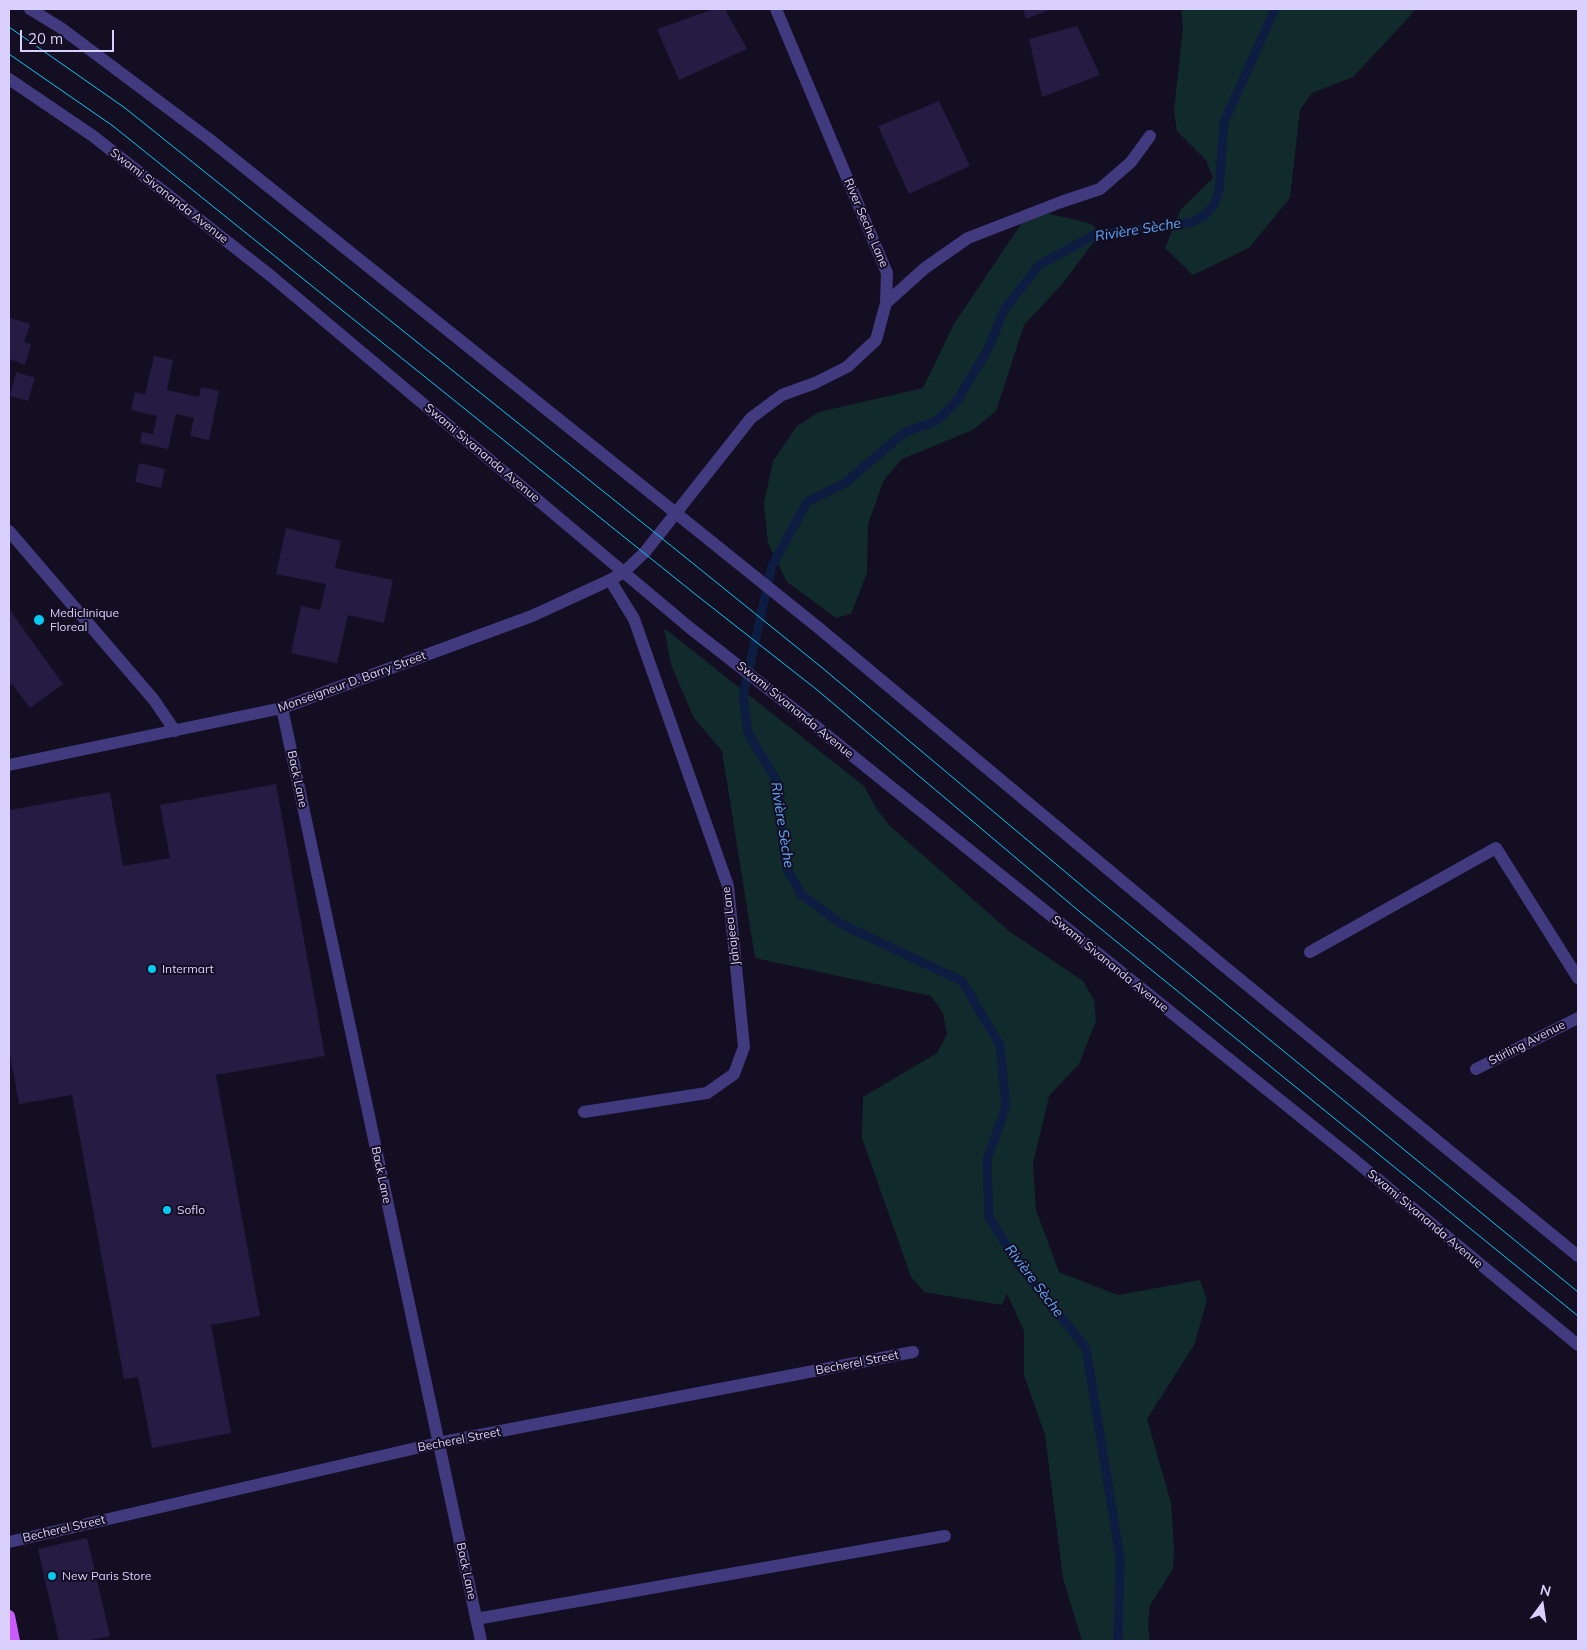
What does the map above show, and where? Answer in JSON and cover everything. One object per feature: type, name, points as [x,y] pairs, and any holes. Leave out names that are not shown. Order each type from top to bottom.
[{"type":"main road","points":[[9,1616],[14,1641]]},
{"type":"street","points":[[30,9],[61,28],[209,139],[820,629],[1225,967],[1578,1256]]},
{"type":"street","name":"River Seche Lane","points":[[624,572],[645,552],[677,514],[751,418],[782,395],[815,383],[847,367],[876,340],[886,303],[887,273],[776,9]]},
{"type":"street","name":"Swami Sivananda Avenue","points":[[9,78],[93,136],[271,276],[690,628],[808,720],[1352,1158],[1578,1346]]},
{"type":"street","points":[[886,303],[924,268],[968,238],[1100,189],[1131,162],[1150,136]]},
{"type":"street","points":[[9,531],[154,700],[175,731]]},
{"type":"street","name":"Monseigneur D. Barry Street","points":[[9,765],[282,708],[532,616],[624,572]]},
{"type":"street","name":"Jahajeea Lane","points":[[584,1112],[707,1093],[734,1074],[744,1047],[728,886],[634,619],[610,580]]},
{"type":"street","name":"Back Lane","points":[[282,708],[481,1641]]},
{"type":"street","points":[[1310,952],[1496,848],[1578,978]]},
{"type":"street","name":"Stirling Avenue","points":[[1476,1069],[1578,1018]]},
{"type":"street","name":"Becherel Street","points":[[9,1542],[438,1443],[913,1352]]},
{"type":"street","points":[[476,1618],[945,1536]]},
{"type":"green space","points":[[1181,9],[1415,9],[1353,77],[1312,93],[1300,110],[1290,198],[1249,248],[1193,275],[1165,248],[1181,209],[1213,178],[1206,160],[1177,131],[1174,110],[1183,28]]},
{"type":"green space","points":[[1046,213],[1089,223],[1101,232],[1064,282],[1024,325],[996,411],[973,430],[902,459],[884,480],[868,524],[867,573],[851,614],[836,618],[787,582],[768,543],[764,503],[773,461],[797,426],[819,412],[923,388],[954,324],[1021,224]]},
{"type":"green space","points":[[664,628],[864,786],[877,810],[890,826],[1009,931],[1083,981],[1094,1000],[1096,1021],[1079,1064],[1049,1096],[1033,1164],[1036,1210],[1059,1272],[1118,1295],[1200,1280],[1207,1301],[1194,1345],[1147,1419],[1171,1503],[1174,1547],[1173,1569],[1150,1605],[1148,1627],[1150,1641],[1082,1641],[1063,1578],[1045,1435],[1024,1375],[1024,1331],[1007,1294],[1002,1305],[924,1292],[911,1277],[862,1138],[863,1097],[937,1053],[947,1034],[943,1013],[931,996],[755,958],[722,751],[694,718],[671,665]]},
{"type":"building","points":[[714,9],[725,9],[747,49],[679,80],[657,29]]},
{"type":"building","points":[[1023,9],[1052,9],[1026,19]]},
{"type":"building","points":[[1077,26],[1100,75],[1042,97],[1029,39]]},
{"type":"building","points":[[939,101],[970,166],[909,194],[878,126]]},
{"type":"building","points":[[10,318],[30,324],[24,342],[31,344],[25,365],[9,359]]},
{"type":"building","points":[[154,356],[173,360],[167,390],[199,397],[201,387],[219,391],[209,440],[190,436],[194,418],[176,414],[168,449],[140,443],[142,432],[153,434],[157,416],[131,410],[135,392],[145,395]]},
{"type":"building","points":[[16,372],[35,378],[28,401],[10,396]]},
{"type":"building","points":[[139,463],[165,469],[161,488],[135,482]]},
{"type":"building","points":[[286,528],[341,541],[335,568],[393,580],[384,623],[348,615],[337,663],[291,653],[301,606],[320,610],[326,584],[276,574]]},
{"type":"building","points":[[9,609],[63,684],[30,708],[12,684],[9,686]]},
{"type":"building","name":"Soflo","points":[[276,784],[325,1056],[216,1075],[260,1316],[211,1325],[231,1433],[152,1448],[138,1377],[124,1379],[72,1095],[19,1104],[9,1050],[9,810],[110,792],[123,866],[170,858],[160,805]]},
{"type":"building","points":[[87,1538],[110,1636],[86,1641],[59,1641],[38,1549]]},
{"type":"waterway","name":"Rivière Sèche","points":[[1118,1641],[1120,1558],[1086,1348],[1018,1264],[989,1217],[987,1160],[1006,1106],[1000,1045],[962,981],[841,924],[802,895],[787,869],[778,783],[748,733],[743,695],[772,566],[807,502],[845,483],[905,432],[936,421],[947,411],[958,399],[988,349],[1004,310],[1039,265],[1096,234],[1193,222],[1205,215],[1214,205],[1219,191],[1224,122],[1275,9]]},
{"type":"tram line","points":[[9,27],[125,108],[659,536],[820,666],[1094,896],[1578,1292]]},
{"type":"tram line","points":[[9,54],[113,126],[816,689],[1080,912],[1578,1316]]},
{"type":"place","name":"Mediclinique Floreal","points":[[39,620]]},
{"type":"place","name":"Intermart","points":[[152,969]]},
{"type":"place","name":"Soflo","points":[[167,1210]]},
{"type":"place","name":"New Paris Store","points":[[52,1576]]}]
